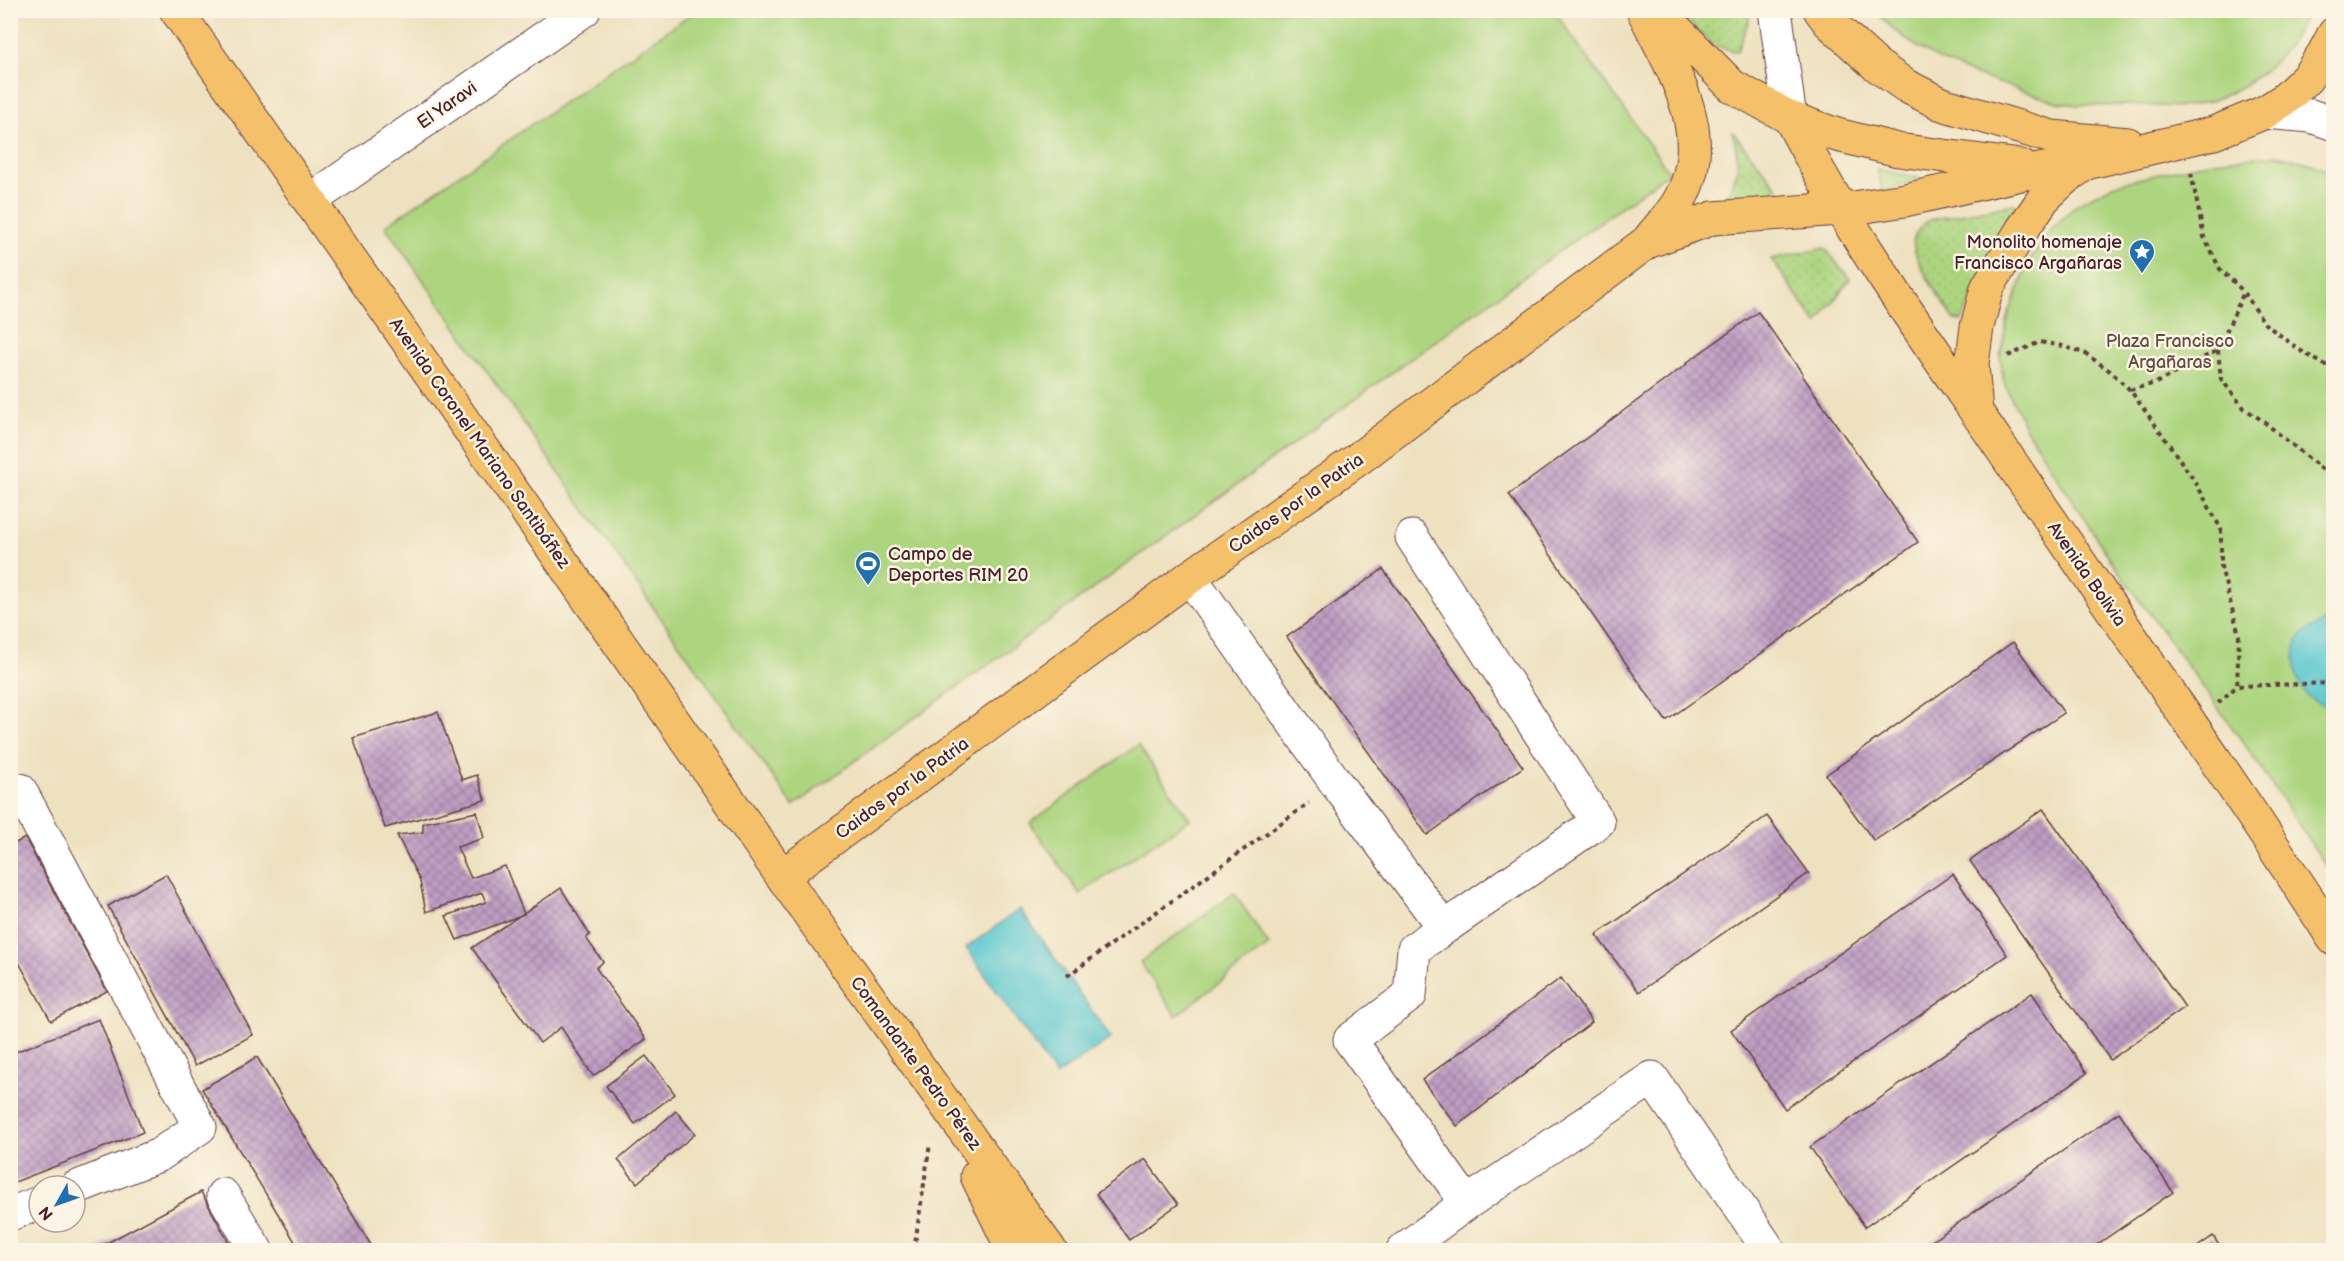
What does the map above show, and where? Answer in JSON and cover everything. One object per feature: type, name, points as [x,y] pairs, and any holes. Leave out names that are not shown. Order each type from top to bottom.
[{"type":"main road","name":"Avenida Coronel Mariano Santibáñez","points":[[176,10],[782,876]]},
{"type":"main road","points":[[1643,10],[1684,94],[1692,122],[1693,136],[1692,161],[1682,193],[1675,207],[1647,242]]},
{"type":"main road","points":[[1657,10],[1732,86],[1790,118],[1837,135],[1898,150],[2043,169],[2086,163],[2214,133],[2265,112],[2285,99],[2307,78],[2334,34]]},
{"type":"main road","points":[[1820,10],[1848,40],[1883,69],[1906,86],[1950,107],[2052,137],[2171,143]]},
{"type":"main road","name":"Avenida Bolivia","points":[[1790,118],[1840,209],[2334,939]]},
{"type":"main road","points":[[1977,414],[1972,364],[1977,327],[1987,288],[1998,267],[2044,198],[2086,163]]},
{"type":"main road","name":"Caidos por la Patria","points":[[782,876],[1190,577],[1358,459],[1647,242],[1713,218],[1840,209],[1905,200],[2043,169]]},
{"type":"main road","name":"Comandante Pedro Pérez","points":[[782,876],[1050,1251]]},
{"type":"main road","points":[[937,1093],[1013,1251]]},
{"type":"street","name":"El Yaravi","points":[[311,200],[584,10]]},
{"type":"street","points":[[1775,10],[1790,118]]},
{"type":"street","points":[[2265,112],[2311,116],[2334,124]]},
{"type":"street","points":[[1412,537],[1598,822],[1414,949],[1410,995],[1350,1040],[1467,1203]]},
{"type":"street","points":[[1190,577],[1336,783],[1444,928]]},
{"type":"street","points":[[14,787],[200,1127],[159,1155],[87,1183]]},
{"type":"street","points":[[1403,1251],[1467,1203],[1652,1078],[1769,1251]]},
{"type":"street","points":[[223,1195],[256,1251]]},
{"type":"street","points":[[10,1214],[27,1208]]},
{"type":"path","points":[[2171,143],[2194,197],[2205,237],[2220,269],[2244,292],[2265,324],[2304,353],[2334,370]]},
{"type":"path","points":[[2244,292],[2218,350],[2221,379],[2244,408],[2334,479]]},
{"type":"path","points":[[1972,364],[2008,356],[2040,342],[2086,354],[2110,371],[2130,390],[2196,483],[2221,529],[2221,567],[2239,635],[2237,686]]},
{"type":"path","points":[[2130,390],[2156,383],[2218,350]]},
{"type":"path","points":[[2192,727],[2237,686],[2334,683]]},
{"type":"path","points":[[1067,976],[1336,783]]},
{"type":"path","points":[[914,1251],[937,1093]]},
{"type":"green space","name":"Campo de Deportes RIM 20","points":[[697,10],[1554,11],[1669,172],[793,806],[385,226]]},
{"type":"green space","points":[[1681,11],[1750,11],[1749,20],[1737,51],[1720,47],[1705,38]]},
{"type":"green space","points":[[1876,11],[2307,11],[2288,45],[2260,74],[2226,95],[2207,102],[2176,107],[2086,105],[2046,99],[1971,73],[1936,58],[1904,38]]},
{"type":"green space","points":[[1732,131],[1780,193],[1725,201],[1738,169]]},
{"type":"green space","name":"Plaza Francisco Argañaras","points":[[2277,155],[2309,163],[2333,174],[2333,876],[2250,752],[2110,559],[2026,429],[2004,383],[2000,357],[2009,313],[2030,260],[2051,230],[2077,204],[2113,185],[2213,161]]},
{"type":"green space","points":[[1877,169],[1919,178],[1883,193]]},
{"type":"green space","points":[[2014,204],[2019,207],[2001,232],[1962,321],[1955,320],[1922,268],[1914,246],[1915,235],[1929,220]]},
{"type":"green space","points":[[1825,248],[1850,279],[1817,324],[1771,259]]},
{"type":"green space","points":[[1138,745],[1190,819],[1080,894],[1030,823]]},
{"type":"green space","points":[[1234,893],[1269,945],[1176,1016],[1140,962]]},
{"type":"water","points":[[2330,619],[2334,620],[2334,708],[2317,703],[2306,694],[2296,673],[2294,657],[2297,642],[2301,636],[2311,628]]},
{"type":"water","points":[[1020,909],[1111,1038],[1056,1076],[966,948]]},
{"type":"building","points":[[1758,312],[1918,542],[1666,721],[1509,495]]},
{"type":"building","points":[[1383,569],[1523,767],[1427,835],[1287,637]]},
{"type":"building","points":[[2013,642],[2064,713],[1874,841],[1826,775]]},
{"type":"building","points":[[438,712],[462,780],[477,775],[485,800],[385,828],[353,738]]},
{"type":"building","points":[[2043,809],[2185,1007],[2110,1060],[1970,861]]},
{"type":"building","points":[[477,812],[484,838],[457,847],[471,878],[505,866],[524,914],[457,940],[446,916],[486,902],[482,893],[426,912],[420,881],[397,835],[423,832],[423,823]]},
{"type":"building","points":[[1767,816],[1809,873],[1639,992],[1596,935]]},
{"type":"building","points":[[25,838],[107,991],[51,1021],[10,946],[10,846]]},
{"type":"building","points":[[166,874],[253,1035],[195,1066],[108,906]]},
{"type":"building","points":[[1953,874],[2007,955],[1785,1109],[1731,1030]]},
{"type":"building","points":[[561,888],[590,935],[586,938],[603,962],[596,968],[646,1039],[593,1076],[561,1027],[540,1043],[472,948]]},
{"type":"building","points":[[1561,978],[1592,1022],[1457,1126],[1422,1080]]},
{"type":"building","points":[[2032,993],[2087,1073],[1865,1227],[1810,1147]]},
{"type":"building","points":[[99,1019],[143,1132],[36,1174],[27,1174],[27,1177],[10,1184],[10,1054]]},
{"type":"building","points":[[646,1056],[675,1094],[635,1124],[606,1086]]},
{"type":"building","points":[[257,1057],[374,1250],[300,1250],[202,1089]]},
{"type":"building","points":[[676,1111],[695,1134],[637,1183],[618,1160]]},
{"type":"building","points":[[2119,1112],[2173,1192],[2089,1250],[1919,1250]]},
{"type":"building","points":[[1145,1159],[1178,1204],[1129,1240],[1096,1194]]},
{"type":"building","points":[[201,1192],[233,1250],[94,1250]]},
{"type":"building","points":[[2213,1236],[2222,1250],[2193,1250]]},
{"type":"place","name":"Monolito homenaje Francisco Argañaras","points":[[2142,275]]},
{"type":"place","name":"Campo de Deportes RIM 20","points":[[868,587]]}]
